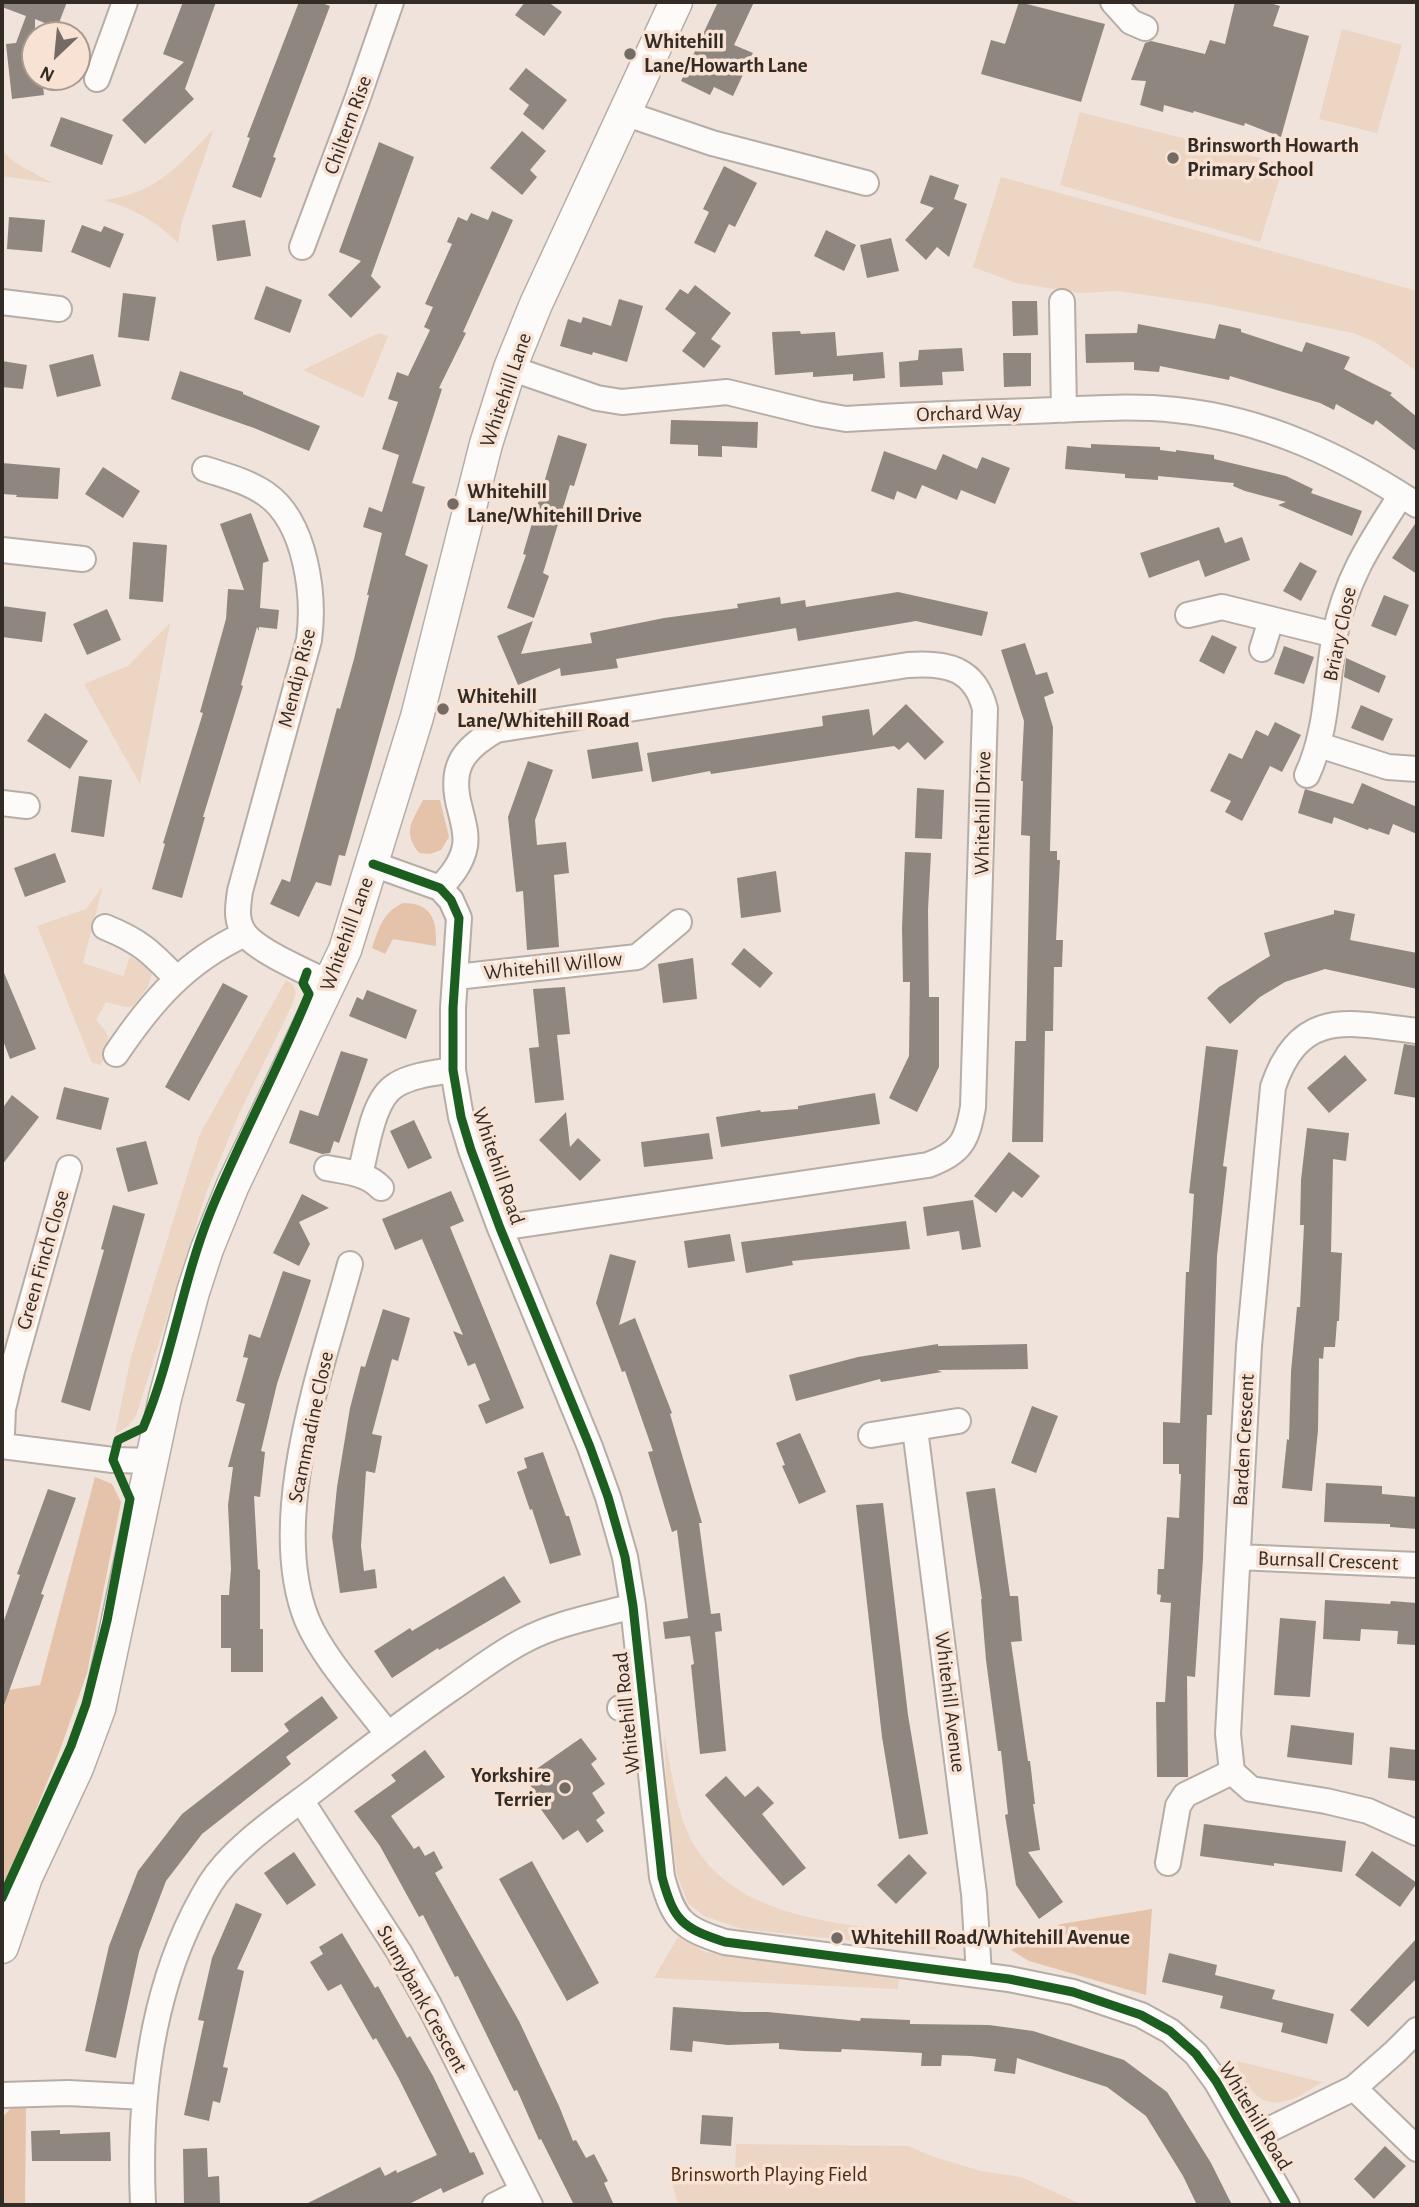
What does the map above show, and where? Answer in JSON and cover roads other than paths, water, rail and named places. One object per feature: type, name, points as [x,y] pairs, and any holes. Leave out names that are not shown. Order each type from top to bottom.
[{"type":"main road","name":"Whitehill Lane","points":[[2,1947],[26,1877],[77,1768],[99,1709],[165,1398],[207,1249],[233,1185],[331,984],[373,864],[416,717],[486,444],[510,368],[676,2]]},
{"type":"street","points":[[97,79],[125,2]]},
{"type":"street","name":"Chiltern Rise","points":[[302,247],[358,100],[391,2]]},
{"type":"street","points":[[1113,2],[1132,22],[1144,28]]},
{"type":"street","points":[[624,113],[712,143],[866,183]]},
{"type":"street","points":[[2,302],[59,309]]},
{"type":"street","points":[[1062,302],[1064,410]]},
{"type":"street","name":"Orchard Way","points":[[510,368],[597,398],[622,402],[727,392],[846,419],[1128,407],[1178,410],[1274,432],[1359,468],[1409,500]]},
{"type":"street","name":"Mendip Rise","points":[[205,470],[241,480],[267,495],[287,516],[298,538],[311,594],[309,640],[240,891],[238,921],[245,934]]},
{"type":"street","name":"Briary Close","points":[[1307,775],[1319,746],[1335,635],[1354,570],[1409,500]]},
{"type":"street","points":[[2,550],[83,559]]},
{"type":"street","points":[[1188,615],[1222,607],[1335,635]]},
{"type":"street","points":[[1262,649],[1270,620]]},
{"type":"street","name":"Whitehill Drive","points":[[440,888],[460,861],[465,846],[466,830],[455,790],[457,769],[464,754],[475,742],[496,730],[934,663],[954,669],[970,679],[981,693],[985,709],[973,1107],[969,1132],[958,1148],[948,1157],[928,1165],[500,1228]]},
{"type":"street","points":[[1319,746],[1388,767],[1417,769]]},
{"type":"street","points":[[2,803],[27,806]]},
{"type":"street","points":[[373,864],[440,888]]},
{"type":"street","name":"Whitehill Road","points":[[440,888],[451,900],[459,918],[453,1008],[453,1070],[461,1117],[500,1228],[590,1447],[625,1557],[634,1606],[662,1877],[672,1919],[725,1942],[979,1975],[1073,1992],[1141,2015],[1170,2031],[1196,2054],[1216,2081],[1287,2205]]},
{"type":"street","name":"Whitehill Willow","points":[[456,977],[637,957],[679,922]]},
{"type":"street","points":[[105,927],[131,938],[152,953],[177,979]]},
{"type":"street","points":[[116,1054],[158,997],[177,979],[226,943],[245,934],[294,966],[331,984]]},
{"type":"street","name":"Barden Crescent","points":[[1232,1772],[1228,1734],[1249,1346],[1273,1087],[1280,1065],[1293,1047],[1310,1032],[1331,1024],[1417,1031]]},
{"type":"street","points":[[327,1168],[371,1181],[377,1110],[384,1095],[396,1085],[453,1070]]},
{"type":"street","name":"Green Finch Close","points":[[2,1433],[3,1409],[12,1371],[69,1168]]},
{"type":"street","name":"Scammadine Close","points":[[350,1264],[311,1407],[298,1469],[293,1513],[294,1571],[299,1598],[321,1645],[387,1733]]},
{"type":"street","points":[[871,1435],[958,1421]]},
{"type":"street","name":"Whitehill Avenue","points":[[915,1429],[974,1894],[979,1975]]},
{"type":"street","points":[[2,1446],[113,1460],[153,1461]]},
{"type":"street","name":"Burnsall Crescent","points":[[1238,1557],[1417,1565]]},
{"type":"street","points":[[143,2205],[142,2142],[145,2097],[160,2002],[194,1913],[211,1882],[226,1863],[387,1733],[494,1669],[523,1641],[555,1627],[634,1606]]},
{"type":"street","points":[[620,1709],[643,1697]]},
{"type":"street","points":[[1168,1863],[1178,1807],[1185,1795],[1232,1772],[1251,1789],[1368,1811],[1417,1833]]},
{"type":"street","name":"Sunnybank Crescent","points":[[301,1800],[399,1952],[429,2005],[527,2198]]},
{"type":"street","points":[[637,1847],[656,1828]]},
{"type":"street","points":[[1250,2139],[1354,2088],[1417,2030]]},
{"type":"street","points":[[1354,2088],[1417,2148]]},
{"type":"street","points":[[2,2095],[68,2093],[145,2097]]},
{"type":"street","points":[[495,2205],[527,2198]]},
{"type":"place","name":"Whitehill Lane/Howarth Lane","points":[[630,54]]},
{"type":"place","name":"Brinsworth Howarth Primary School","points":[[1173,158]]},
{"type":"place","name":"Whitehill Lane/Whitehill Drive","points":[[453,504]]},
{"type":"place","name":"Whitehill Lane/Whitehill Road","points":[[443,709]]},
{"type":"place","name":"Yorkshire Terrier","points":[[565,1788]]},
{"type":"place","name":"Whitehill Road/Whitehill Avenue","points":[[837,1938]]},
{"type":"park label","name":"Brinsworth Playing Field","points":[[769,2175]]}]
